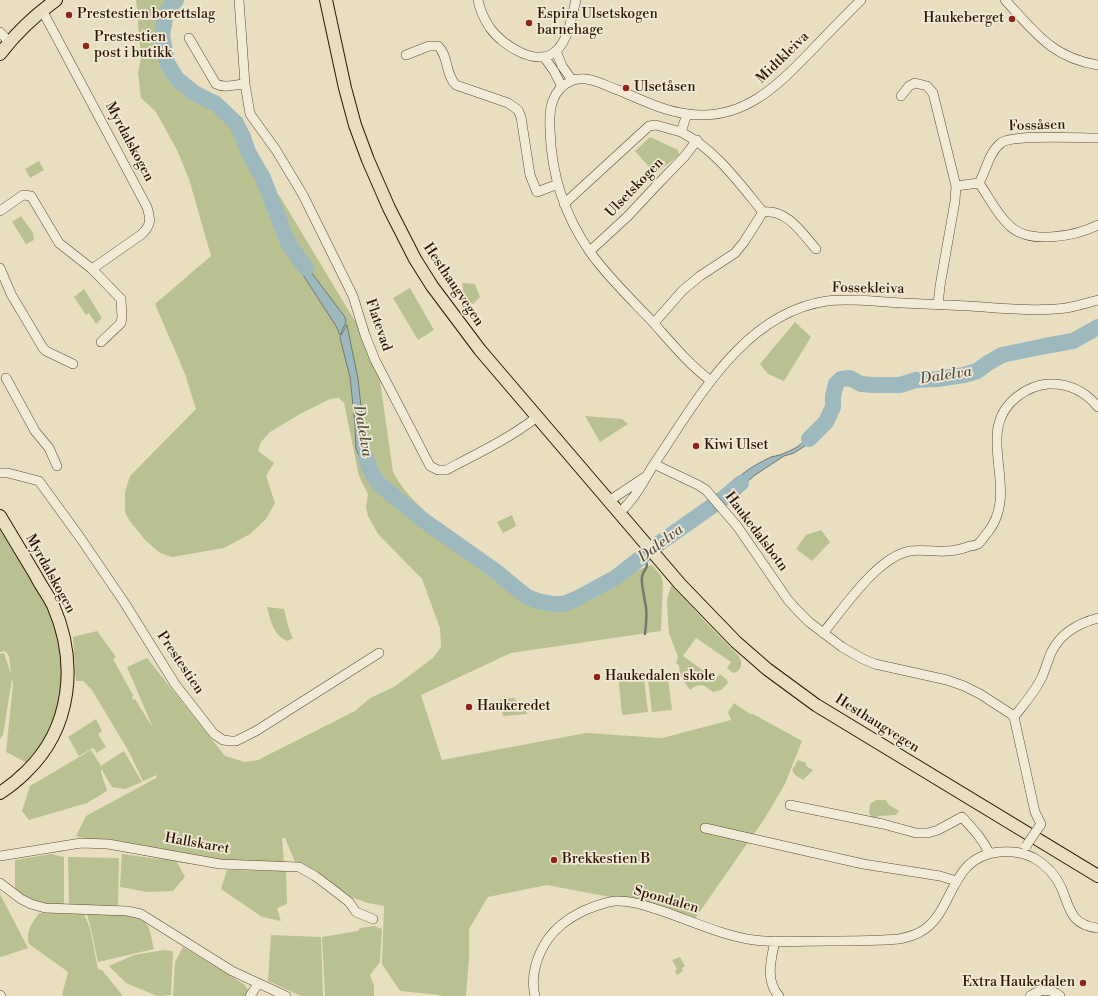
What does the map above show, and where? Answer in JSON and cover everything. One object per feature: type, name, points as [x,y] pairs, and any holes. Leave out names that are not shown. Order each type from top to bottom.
[{"type":"main road","points":[[0,54],[9,42],[42,10],[56,0]]},
{"type":"main road","name":"Hesthaugvegen","points":[[326,0],[338,58],[355,125],[388,208],[415,259],[432,286],[480,350],[665,567],[696,602],[736,642],[767,669],[816,705],[1098,876]]},
{"type":"main road","name":"Myrdalskogen","points":[[0,516],[52,604],[61,626],[66,644],[68,662],[67,686],[62,713],[50,740],[40,757],[27,772],[0,793]]},
{"type":"street","name":"Flatevad","points":[[239,0],[245,84],[250,114],[276,150],[303,195],[353,296],[365,335],[375,360],[430,466],[438,470],[446,470],[526,426],[537,417]]},
{"type":"street","points":[[478,0],[485,20],[498,37],[516,50],[532,56],[544,57],[556,51],[562,44],[576,0]]},
{"type":"street","name":"Midtkleiva","points":[[572,80],[581,78],[587,79],[660,107],[687,114],[707,115],[729,111],[763,96],[781,81],[861,0]]},
{"type":"street","points":[[1010,2],[1030,27],[1051,47],[1079,61],[1098,65]]},
{"type":"street","name":"Myrdalskogen","points":[[42,10],[147,208],[150,218],[148,228],[142,234],[92,269]]},
{"type":"street","points":[[0,32],[9,42]]},
{"type":"street","points":[[189,38],[216,84],[226,87],[236,84],[245,84]]},
{"type":"street","points":[[406,55],[429,46],[438,46],[443,51],[452,80],[456,85],[516,107],[521,117],[530,175],[537,192],[558,184]]},
{"type":"street","points":[[556,51],[562,66],[572,80],[562,87],[553,97],[549,113],[552,154],[564,204],[590,252],[617,284],[683,356],[711,381]]},
{"type":"street","points":[[544,57],[554,71],[562,87]]},
{"type":"street","points":[[901,96],[909,86],[915,83],[926,86],[933,93],[956,186],[955,201],[938,305]]},
{"type":"street","points":[[681,132],[687,114]]},
{"type":"street","points":[[564,204],[649,126],[659,125],[681,132],[697,140],[717,159],[763,212],[778,213],[789,219],[816,249]]},
{"type":"street","name":"Fossåsen","points":[[980,183],[992,153],[1003,141],[1016,138],[1098,138]]},
{"type":"street","name":"Ulsetskogen","points":[[590,252],[628,216],[685,156],[697,140]]},
{"type":"street","points":[[956,186],[980,183],[1008,225],[1022,234],[1061,236],[1083,231],[1098,225]]},
{"type":"street","points":[[0,211],[23,195],[31,196],[59,243],[92,269],[121,299],[121,323],[101,342]]},
{"type":"street","points":[[654,323],[683,290],[700,276],[735,253],[744,242],[763,212]]},
{"type":"street","points":[[0,268],[11,294],[43,348],[46,351],[73,364]]},
{"type":"street","name":"Fossekleiva","points":[[619,513],[630,503],[642,486],[654,464],[711,381],[734,353],[755,333],[775,319],[797,308],[841,300],[1052,309],[1073,307],[1098,300]]},
{"type":"street","points":[[6,378],[35,430],[48,448],[57,466]]},
{"type":"street","points":[[823,633],[871,575],[893,558],[900,554],[912,551],[947,551],[978,544],[997,517],[1000,505],[1001,493],[996,443],[997,430],[999,419],[1014,399],[1032,387],[1052,384],[1071,387],[1082,392],[1090,397],[1098,406]]},
{"type":"street","name":"Haukedalsbotn","points":[[654,464],[698,485],[711,496],[737,526],[788,600],[798,612],[823,633],[853,653],[875,664],[929,676],[964,686],[980,694],[1014,717]]},
{"type":"street","name":"Prestestien","points":[[0,473],[8,473],[39,481],[124,602],[175,684],[214,734],[223,740],[236,741],[256,731],[379,653]]},
{"type":"street","name":"Fossekleiva","points":[[609,501],[645,478]]},
{"type":"street","points":[[1024,849],[1041,824],[1034,807],[1014,717],[1037,686],[1052,650],[1058,642],[1073,628],[1089,620],[1098,618]]},
{"type":"street","points":[[790,805],[916,832],[928,833],[938,830],[962,817],[974,830],[989,853]]},
{"type":"street","points":[[705,828],[863,864],[940,876],[956,881]]},
{"type":"street","name":"Hallskaret","points":[[0,856],[81,844],[108,844],[220,864],[299,867],[316,876],[349,902],[356,912],[373,919]]},
{"type":"street","name":"Spondalen","points":[[535,996],[533,982],[535,967],[544,947],[554,931],[564,922],[598,905],[615,901],[640,904],[736,936],[753,940],[886,940],[909,936],[925,929],[933,922],[945,904],[956,881],[971,864],[989,853],[1024,849],[1052,872],[1071,913],[1076,920],[1086,926],[1098,928]]},
{"type":"street","points":[[0,884],[31,904],[45,908],[117,910],[141,914],[212,959],[258,984],[286,996]]},
{"type":"street","points":[[775,941],[770,962],[770,972],[774,989],[779,996]]},
{"type":"street","points":[[250,996],[258,984]]},
{"type":"street","points":[[1030,996],[1036,992],[1052,990],[1060,996]]},
{"type":"green space","points":[[136,0],[168,0],[160,15],[156,31],[160,56],[172,85],[235,126],[266,197],[279,195],[376,353],[393,472],[409,495],[429,515],[462,542],[516,593],[532,603],[541,606],[550,608],[568,608],[580,605],[601,594],[630,574],[652,565],[661,576],[663,583],[661,631],[511,653],[421,695],[442,760],[586,733],[662,738],[731,720],[728,712],[734,703],[750,714],[753,714],[802,741],[785,784],[765,818],[694,920],[652,905],[547,885],[488,897],[469,929],[469,958],[466,996],[441,996],[400,991],[382,964],[384,906],[368,903],[348,896],[298,869],[285,838],[282,838],[284,863],[217,866],[177,862],[185,877],[173,891],[147,892],[120,887],[122,854],[166,860],[127,852],[76,836],[86,816],[156,778],[157,775],[143,781],[129,752],[92,690],[83,681],[76,681],[73,637],[97,631],[116,657],[113,659],[133,695],[132,697],[134,700],[135,699],[153,728],[127,667],[147,658],[225,756],[245,762],[258,760],[355,711],[370,698],[394,687],[433,658],[441,647],[440,628],[422,579],[378,534],[368,516],[366,507],[368,494],[359,476],[344,403],[339,398],[330,399],[300,414],[270,432],[261,442],[258,451],[274,463],[266,476],[275,503],[266,519],[250,534],[224,548],[172,557],[160,553],[145,540],[129,520],[125,512],[125,492],[130,476],[196,409],[185,374],[155,304],[211,256],[189,179],[177,150],[156,112],[141,98],[138,73],[141,58]],"holes":[[[294,261],[346,322],[340,334],[336,326]],[[347,326],[358,379],[362,415],[371,463],[378,476],[371,479],[356,449],[350,377],[340,338]]]},
{"type":"green space","points":[[650,137],[678,150],[679,155],[655,174],[635,151]]},
{"type":"green space","points":[[39,161],[44,170],[30,178],[25,169]]},
{"type":"green space","points":[[21,216],[33,233],[34,240],[26,244],[12,222]]},
{"type":"green space","points":[[462,283],[475,284],[480,297],[473,304],[464,299]]},
{"type":"green space","points":[[410,288],[434,330],[418,340],[393,298]]},
{"type":"green space","points":[[84,289],[102,318],[96,324],[89,313],[86,315],[74,297]]},
{"type":"green space","points":[[795,322],[811,337],[784,381],[768,374],[760,364]]},
{"type":"green space","points":[[585,416],[622,419],[628,424],[600,442]]},
{"type":"green space","points":[[512,515],[516,526],[503,533],[497,522]]},
{"type":"green space","points":[[0,529],[22,558],[32,584],[57,620],[66,704],[33,766],[6,752],[13,684],[12,679],[3,735],[0,739],[0,654],[4,653],[11,674],[9,656],[5,651],[0,652]]},
{"type":"green space","points":[[821,530],[830,542],[812,561],[796,549],[806,535]]},
{"type":"green space","points":[[671,585],[739,656],[741,661],[740,669],[733,673],[727,668],[731,662],[696,638],[683,656],[715,679],[720,674],[727,680],[728,683],[721,690],[713,692],[700,685],[690,690],[682,678],[679,665],[676,664],[678,657],[669,633],[667,600]]},
{"type":"green space","points":[[267,607],[284,609],[293,638],[288,641],[279,636],[271,623]]},
{"type":"green space","points":[[643,671],[648,712],[622,715],[618,674]]},
{"type":"green space","points":[[668,678],[672,710],[652,712],[648,680]]},
{"type":"green space","points":[[514,698],[528,714],[503,716],[500,699]]},
{"type":"green space","points":[[96,719],[102,731],[98,734],[106,747],[97,753],[93,748],[79,756],[68,737]]},
{"type":"green space","points":[[91,750],[102,767],[102,765],[124,751],[142,782],[125,789],[112,787],[102,768],[101,772],[107,791],[87,803],[29,820],[22,811],[30,786]]},
{"type":"green space","points":[[798,760],[806,763],[806,766],[813,770],[803,780],[795,775],[792,770]]},
{"type":"green space","points":[[876,800],[886,800],[889,805],[899,811],[896,815],[879,816],[873,819],[869,813],[870,804]]},
{"type":"green space","points":[[51,854],[64,857],[64,906],[54,906],[27,899],[15,888],[15,860]]},
{"type":"green space","points":[[68,857],[119,858],[118,907],[69,906]]},
{"type":"green space","points":[[227,870],[286,871],[287,904],[277,908],[281,921],[262,917],[221,889]]},
{"type":"green space","points":[[0,894],[28,948],[1,957],[0,957]]},
{"type":"green space","points":[[39,913],[84,914],[90,928],[98,969],[102,970],[123,996],[63,996],[68,972],[29,944],[29,932]]},
{"type":"green space","points":[[87,914],[119,914],[136,917],[147,925],[150,930],[154,949],[98,962]]},
{"type":"green space","points":[[374,926],[382,929],[380,962],[370,975],[374,986],[374,996],[325,996],[322,937],[358,931],[360,928]]},
{"type":"green space","points":[[271,935],[321,937],[323,996],[301,996],[268,981]]},
{"type":"green space","points":[[183,947],[244,984],[248,990],[247,996],[173,996],[175,962]]},
{"type":"green space","points":[[163,950],[173,951],[171,995],[157,996],[126,983],[109,966],[134,955]]},
{"type":"green space","points":[[680,957],[685,966],[682,968],[683,971],[677,975],[675,971],[677,969],[672,960]]},
{"type":"water","points":[[295,251],[345,317],[346,322],[340,335],[336,326],[294,261]]},
{"type":"water","points":[[347,325],[358,379],[362,415],[371,463],[378,477],[370,479],[356,449],[350,377],[340,338]]},
{"type":"water","points":[[824,424],[824,430],[820,430],[808,444],[794,453],[784,456],[755,475],[727,501],[723,494],[744,472],[771,457],[780,455],[797,447],[820,425]]},
{"type":"waterway","points":[[176,0],[166,13],[162,35],[167,63],[177,79],[194,93],[216,104],[236,123],[248,152],[263,178],[288,243],[306,268]]},
{"type":"waterway","name":"Dalelva","points":[[809,439],[826,422],[833,407],[833,396],[836,384],[841,379],[850,378],[861,384],[900,385],[916,380],[964,375],[977,371],[1002,355],[1073,341],[1098,327]]},
{"type":"waterway","name":"Dalelva","points":[[366,458],[370,470],[379,484],[423,520],[494,570],[527,597],[553,604],[564,604],[576,599],[615,578],[661,542],[725,497],[741,483]]},
{"type":"waterway","points":[[644,556],[647,564],[642,580],[646,610],[645,634]]},
{"type":"place","name":"Prestestien borettslag","points":[[69,15]]},
{"type":"place","name":"Haukeberget","points":[[1012,19]]},
{"type":"place","name":"Espira Ulsetskogen barnehage","points":[[529,23]]},
{"type":"place","name":"Prestestien post i butikk","points":[[86,46]]},
{"type":"place","name":"Ulsetåsen","points":[[626,88]]},
{"type":"place","name":"Kiwi Ulset","points":[[696,446]]},
{"type":"place","name":"Haukedalen skole","points":[[597,677]]},
{"type":"place","name":"Haukeredet","points":[[469,707]]},
{"type":"place","name":"Brekkestien B","points":[[554,860]]},
{"type":"place","name":"Extra Haukedalen","points":[[1083,983]]}]
